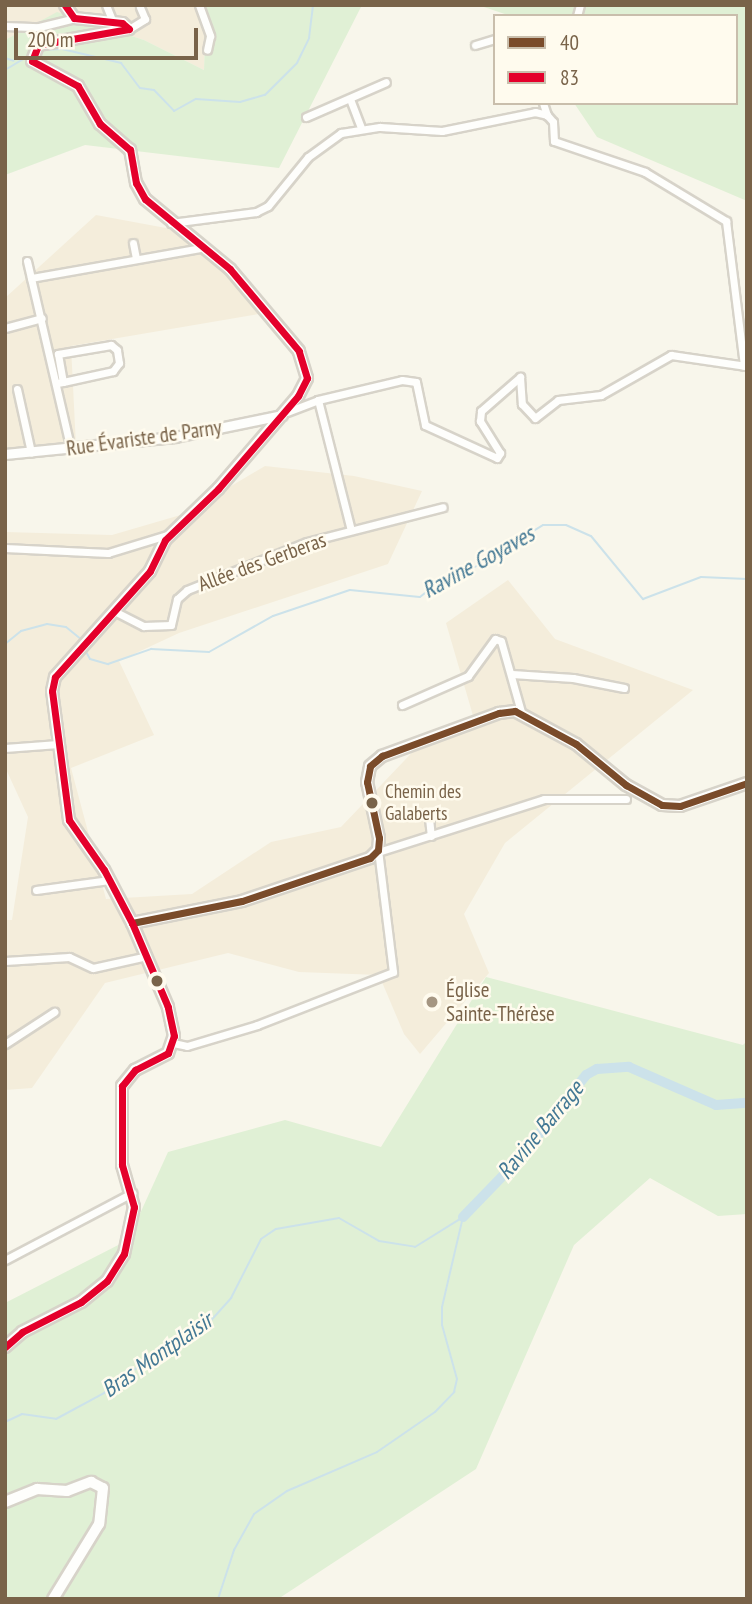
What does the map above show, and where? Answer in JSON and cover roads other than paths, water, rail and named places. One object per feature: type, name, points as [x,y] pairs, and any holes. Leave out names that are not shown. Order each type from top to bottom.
[{"type":"main road","points":[[65,5],[74,18],[113,22],[128,29]]},
{"type":"main road","points":[[5,1347],[107,1281],[130,1239],[132,1193],[121,1154],[122,1086],[135,1070],[168,1053],[173,1043],[168,1007],[132,923],[109,880],[69,820],[58,744],[55,677],[150,571],[170,534],[218,489],[304,388],[305,361],[230,270],[168,223],[139,191],[130,150],[100,124],[78,86],[37,66],[31,57],[38,46],[128,29]]},
{"type":"main road","points":[[132,923],[242,901],[361,862],[378,851],[367,782],[375,760],[499,712],[510,710],[576,744],[626,785],[662,805],[680,806],[747,783]]},
{"type":"main road","points":[[5,1502],[37,1489],[67,1491],[91,1482],[103,1488],[99,1524],[53,1599]]},
{"type":"street","points":[[106,5],[113,22]]},
{"type":"street","points":[[199,5],[210,36],[207,50]]},
{"type":"street","points":[[128,29],[145,19],[141,7]]},
{"type":"street","points":[[5,26],[39,27],[74,18]]},
{"type":"street","points":[[475,45],[493,40]]},
{"type":"street","points":[[306,117],[386,82]]},
{"type":"street","points":[[351,99],[361,128]]},
{"type":"street","points":[[282,415],[317,400],[402,380],[415,382],[425,425],[497,458],[500,453],[480,422],[481,411],[520,377],[522,404],[535,418],[558,400],[601,395],[671,355],[745,366],[726,221],[645,172],[561,145],[552,137],[553,122],[544,105]]},
{"type":"street","points":[[168,223],[256,212],[277,198],[325,141],[361,128],[442,131],[535,112],[547,115]]},
{"type":"street","points":[[133,243],[136,259]]},
{"type":"street","points":[[31,278],[202,248]]},
{"type":"street","points":[[27,261],[60,383],[72,450]]},
{"type":"street","points":[[5,328],[42,318]]},
{"type":"street","points":[[111,345],[117,350],[119,363],[113,371],[60,383],[58,354],[111,345]]},
{"type":"street","points":[[17,389],[31,452]]},
{"type":"street","name":"Allée des Gerberas","points":[[317,400],[351,530]]},
{"type":"street","name":"Rue Évariste de Parny","points":[[5,454],[72,450],[175,436],[282,415]]},
{"type":"street","name":"Allée des Gerberas","points":[[116,612],[144,626],[171,625],[177,599],[187,590],[307,542],[443,507]]},
{"type":"street","points":[[5,548],[108,553],[170,534]]},
{"type":"street","points":[[402,705],[468,676],[495,639],[501,642],[522,715]]},
{"type":"street","points":[[512,674],[573,678],[624,688]]},
{"type":"street","points":[[5,748],[58,744]]},
{"type":"street","points":[[173,1043],[187,1046],[257,1025],[393,972],[378,851],[412,844],[544,799],[626,799]]},
{"type":"street","points":[[429,818],[431,836]]},
{"type":"street","points":[[36,890],[109,880]]},
{"type":"street","points":[[5,961],[69,957],[93,968],[147,956]]},
{"type":"street","points":[[5,1044],[54,1012]]},
{"type":"street","points":[[5,1260],[132,1193]]},
{"type":"waterway","points":[[42,50],[62,49],[121,63],[140,88],[154,90],[174,111],[196,99],[240,102],[265,95],[297,63],[309,38],[313,5]]},
{"type":"waterway","points":[[5,70],[30,55]]},
{"type":"waterway","points":[[5,58],[14,61]]},
{"type":"waterway","name":"Ravine Goyaves","points":[[85,650],[90,659],[108,664],[151,649],[209,652],[273,616],[350,590],[420,597],[437,583],[462,575],[543,525],[566,525],[591,536],[643,599],[701,577],[747,579]]},
{"type":"waterway","name":"Ravine Goyaves","points":[[5,644],[21,631],[47,624],[66,627],[81,639]]},
{"type":"waterway","name":"Ravine Barrage","points":[[463,1217],[520,1158],[586,1075],[597,1069],[629,1067],[716,1105],[747,1103]]},
{"type":"waterway","name":"Bras Montplaisir","points":[[5,1422],[22,1414],[56,1419],[104,1393],[161,1349],[206,1326],[231,1298],[261,1239],[276,1229],[339,1218],[379,1241],[415,1247],[463,1217]]},
{"type":"waterway","points":[[218,1599],[234,1550],[254,1514],[287,1491],[377,1452],[435,1412],[454,1392],[457,1379],[442,1325],[442,1307],[463,1217]]},
{"type":"place","name":"Chemin des Galaberts","points":[[372,803]]},
{"type":"place","name":"Église Sainte-Thérèse","points":[[432,1002]]}]
